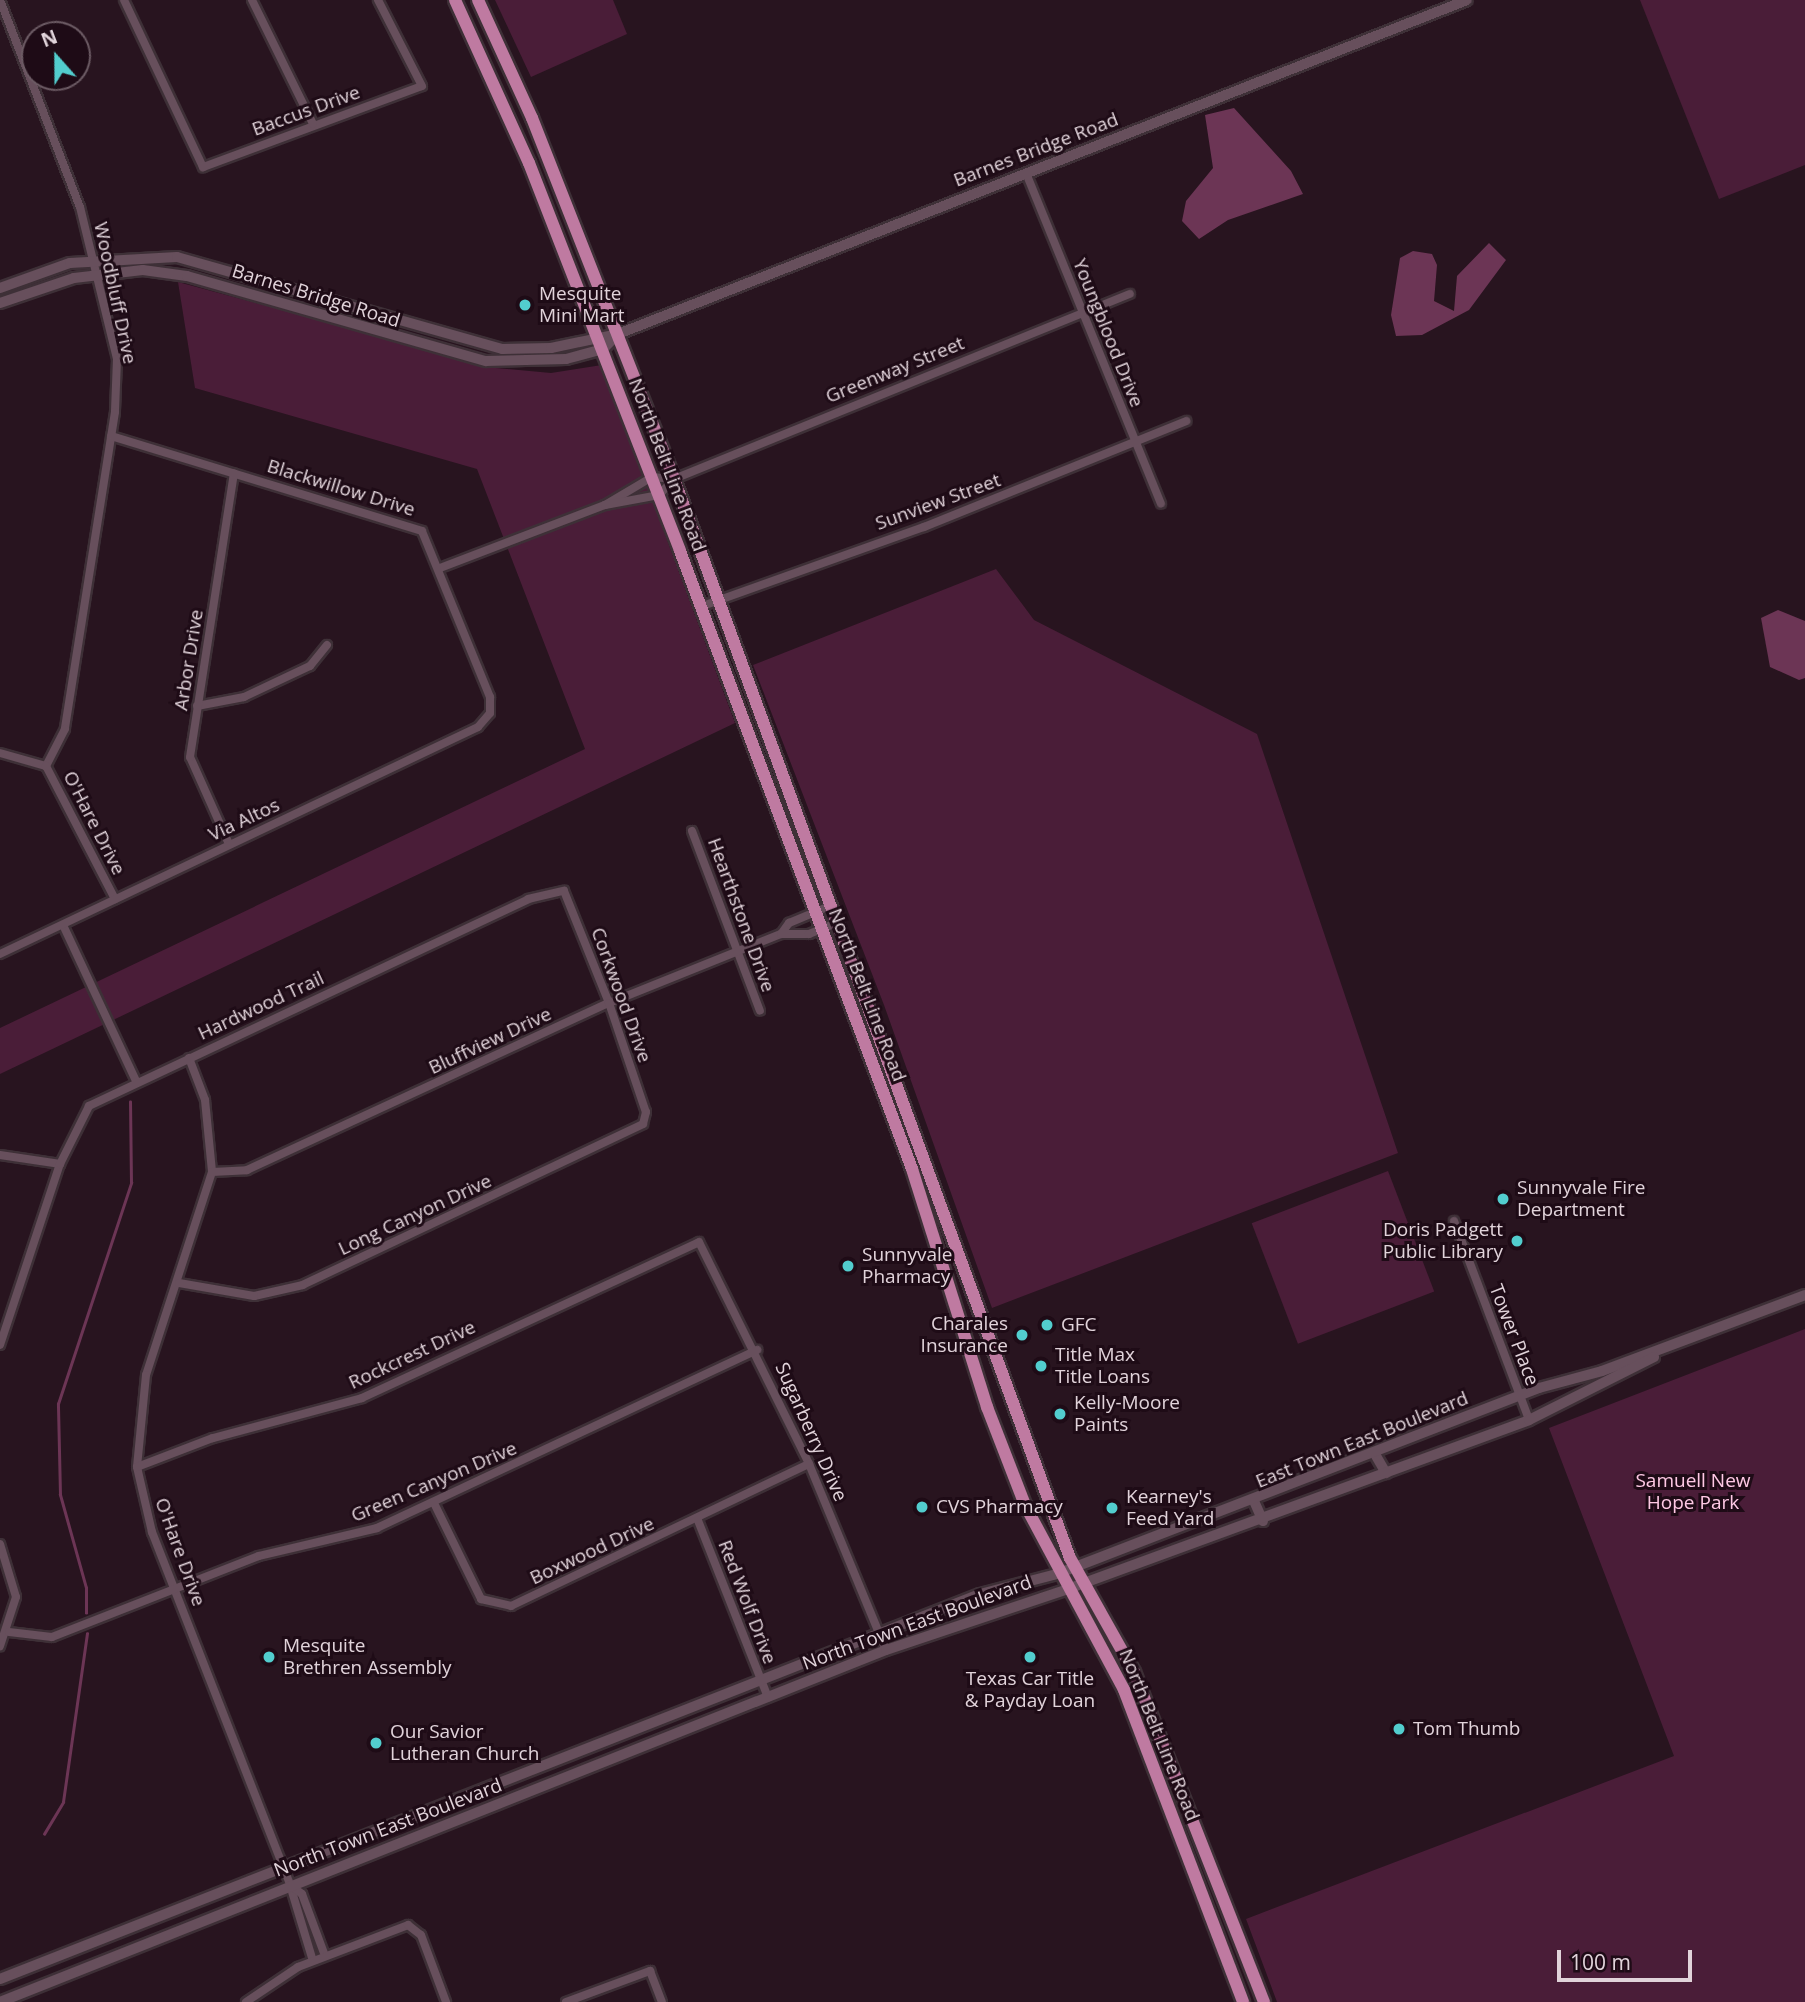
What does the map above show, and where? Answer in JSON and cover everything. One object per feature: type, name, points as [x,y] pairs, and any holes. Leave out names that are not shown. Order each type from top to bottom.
[{"type":"main road","name":"North Belt Line Road","points":[[455,0],[518,136],[659,495],[899,1132],[991,1418],[1057,1574],[1124,1690],[1243,2002]]},
{"type":"main road","name":"North Belt Line Road","points":[[478,0],[536,128],[674,479],[916,1125],[1013,1410],[1074,1569],[1134,1672],[1264,2002]]},
{"type":"main road","points":[[518,136],[536,128]]},
{"type":"main road","name":"Barnes Bridge Road","points":[[0,288],[92,260],[177,257],[502,349],[551,348],[598,336],[618,334]]},
{"type":"main road","points":[[209,282],[214,267]]},
{"type":"main road","name":"Barnes Bridge Road","points":[[0,303],[96,275],[142,270],[209,282],[486,361],[552,361],[603,349],[618,334]]},
{"type":"main road","points":[[305,310],[309,295]]},
{"type":"main road","points":[[779,818],[799,809]]},
{"type":"main road","points":[[899,1132],[916,1125]]},
{"type":"main road","points":[[991,1418],[1013,1410]]},
{"type":"main road","name":"North Town East Boulevard","points":[[0,1979],[879,1633],[958,1603],[1057,1574]]},
{"type":"main road","name":"North Town East Boulevard","points":[[0,2002],[886,1650],[964,1621],[1065,1590]]},
{"type":"main road","points":[[958,1603],[964,1621]]},
{"type":"main road","points":[[664,1717],[671,1735]]},
{"type":"main road","points":[[1166,1803],[1182,1796]]},
{"type":"main road","points":[[445,1803],[453,1822]]},
{"type":"main road","points":[[1215,1930],[1233,1922]]},
{"type":"street","name":"Woodbluff Drive","points":[[0,0],[80,207],[117,359],[111,436],[65,729],[46,766]]},
{"type":"street","name":"Baccus Drive","points":[[124,0],[203,167],[313,124],[422,86],[379,0]]},
{"type":"street","points":[[253,0],[313,124]]},
{"type":"street","name":"Barnes Bridge Road","points":[[618,334],[1467,0]]},
{"type":"street","name":"Youngblood Drive","points":[[1026,173],[1161,504]]},
{"type":"street","name":"Greenway Street","points":[[674,479],[1129,294]]},
{"type":"street","name":"Sunview Street","points":[[700,607],[1186,421]]},
{"type":"street","name":"Blackwillow Drive","points":[[111,436],[412,524],[422,531],[440,568],[491,704]]},
{"type":"street","name":"Arbor Drive","points":[[229,845],[190,757],[234,472]]},
{"type":"street","points":[[440,568],[605,505],[652,477],[674,479]]},
{"type":"street","points":[[605,505],[659,495],[674,479]]},
{"type":"street","points":[[197,706],[244,697],[310,666],[327,645]]},
{"type":"street","name":"Via Altos","points":[[0,954],[478,726],[491,704]]},
{"type":"street","name":"O'Hare Drive","points":[[0,753],[46,766],[115,899]]},
{"type":"street","name":"Hearthstone Drive","points":[[692,831],[760,1011]]},
{"type":"street","name":"Corkwood Drive","points":[[564,891],[609,1003],[646,1112]]},
{"type":"street","name":"Hardwood Trail","points":[[0,1345],[4,1312],[60,1164],[89,1106],[528,899],[564,891]]},
{"type":"street","name":"Bluffview Drive","points":[[781,934],[789,923],[834,905]]},
{"type":"street","name":"Bluffview Drive","points":[[212,1172],[247,1170],[609,1003],[781,934],[821,929],[840,921]]},
{"type":"street","points":[[63,925],[137,1083]]},
{"type":"street","name":"O'Hare Drive","points":[[189,1058],[205,1100],[212,1172],[179,1283],[146,1375],[137,1467],[175,1589],[290,1885]]},
{"type":"street","name":"Long Canyon Drive","points":[[179,1283],[254,1296],[303,1285],[631,1134],[646,1112]]},
{"type":"street","points":[[0,1156],[60,1164]]},
{"type":"street","name":"Tower Place","points":[[1454,1221],[1530,1420]]},
{"type":"street","name":"Sugarberry Drive","points":[[690,1242],[699,1242],[757,1350],[809,1464],[886,1650]]},
{"type":"street","name":"Rockcrest Drive","points":[[137,1467],[213,1438],[362,1398],[690,1242]]},
{"type":"street","name":"East Town East Boulevard","points":[[1057,1574],[1254,1501],[1520,1396],[1682,1342],[1805,1295]]},
{"type":"street","name":"East Town East Boulevard","points":[[1065,1590],[1263,1521],[1530,1420],[1682,1342]]},
{"type":"street","name":"Green Canyon Drive","points":[[9,1632],[52,1637],[259,1556],[376,1528],[757,1350]]},
{"type":"street","points":[[1376,1454],[1386,1474]]},
{"type":"street","name":"Boxwood Drive","points":[[434,1503],[481,1599],[512,1606],[809,1464]]},
{"type":"street","points":[[1254,1501],[1263,1521]]},
{"type":"street","name":"Red Wolf Drive","points":[[697,1518],[768,1697]]},
{"type":"street","points":[[0,1544],[16,1597],[9,1632],[0,1647]]},
{"type":"street","points":[[290,1885],[302,1894],[326,1956]]},
{"type":"street","points":[[290,1885],[313,1961]]},
{"type":"street","points":[[246,2002],[313,1961],[400,1926],[417,1928],[446,2002]]},
{"type":"street","points":[[566,2002],[650,1971],[662,2002]]},
{"type":"green space","points":[[495,0],[613,0],[627,34],[531,77]]},
{"type":"green space","points":[[1640,0],[1805,0],[1805,165],[1719,199]]},
{"type":"green space","points":[[178,282],[496,368],[551,373],[602,365],[735,723],[0,1074],[0,1028],[585,749],[477,469],[195,388]]},
{"type":"green space","points":[[996,569],[1034,620],[1257,734],[1398,1153],[992,1308],[884,1005],[753,665]]},
{"type":"green space","points":[[1388,1171],[1434,1291],[1298,1344],[1252,1223]]},
{"type":"green space","name":"Samuell New Hope Park","points":[[1805,1329],[1805,2002],[1277,2002],[1246,1919],[1674,1756],[1549,1428]]},
{"type":"shaded area","points":[[1234,108],[1291,171],[1303,194],[1228,220],[1199,239],[1182,221],[1186,201],[1213,168],[1205,115]]},
{"type":"shaded area","points":[[1489,243],[1506,260],[1469,310],[1422,335],[1396,336],[1391,315],[1400,258],[1413,251],[1432,254],[1437,265],[1434,301],[1454,311],[1457,276]]},
{"type":"shaded area","points":[[1778,610],[1805,621],[1805,678],[1799,680],[1770,667],[1761,618]]},
{"type":"waterway","points":[[86,1613],[86,1588],[60,1495],[58,1404],[131,1183],[130,1102]]},
{"type":"waterway","points":[[44,1834],[63,1802],[87,1634]]},
{"type":"place","name":"Mesquite Mini Mart","points":[[525,305]]},
{"type":"place","name":"Sunnyvale Fire Department","points":[[1503,1199]]},
{"type":"place","name":"Doris Padgett Public Library","points":[[1517,1241]]},
{"type":"place","name":"Sunnyvale Pharmacy","points":[[848,1266]]},
{"type":"place","name":"GFC","points":[[1047,1325]]},
{"type":"place","name":"Charales Insurance","points":[[1022,1335]]},
{"type":"place","name":"Title Max Title Loans","points":[[1041,1366]]},
{"type":"place","name":"Kelly-Moore Paints","points":[[1060,1414]]},
{"type":"place","name":"CVS Pharmacy","points":[[922,1507]]},
{"type":"place","name":"Kearney's Feed Yard","points":[[1112,1508]]},
{"type":"place","name":"Mesquite Brethren Assembly","points":[[269,1657]]},
{"type":"place","name":"Texas Car Title & Payday Loan","points":[[1030,1657]]},
{"type":"place","name":"Tom Thumb","points":[[1399,1729]]},
{"type":"place","name":"Our Savior Lutheran Church","points":[[376,1743]]}]
